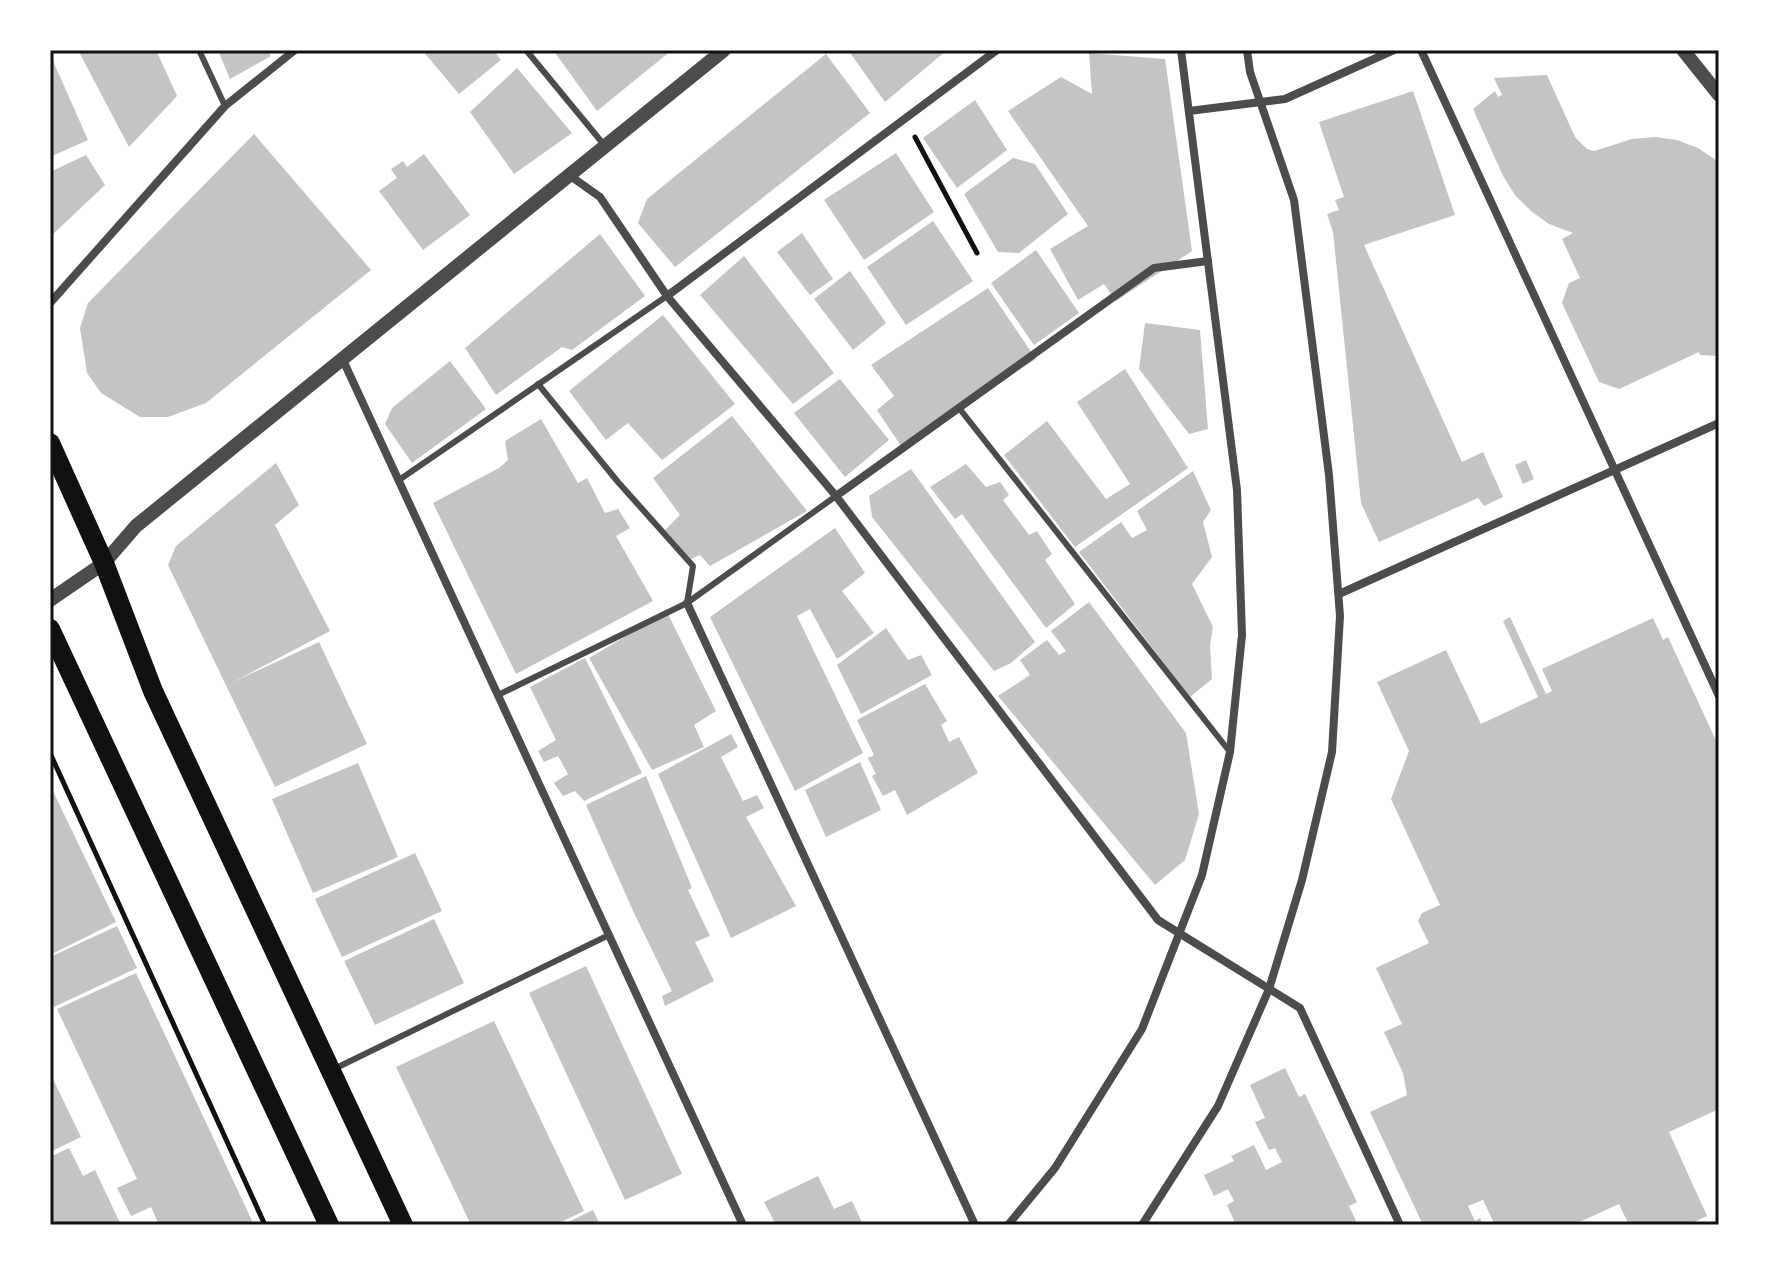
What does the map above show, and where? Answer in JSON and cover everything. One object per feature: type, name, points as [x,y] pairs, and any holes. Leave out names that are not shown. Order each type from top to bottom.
[{"type":"main road","points":[[50,443],[104,563],[153,691],[403,1225]]},
{"type":"main road","points":[[50,629],[329,1225]]},
{"type":"street","points":[[50,303],[225,106],[295,50]]},
{"type":"street","points":[[50,600],[104,563],[136,526],[724,50]]},
{"type":"street","points":[[667,296],[997,50]]},
{"type":"street","points":[[1008,1225],[1055,1168],[1142,1029],[1202,875],[1230,752],[1242,635],[1237,490],[1181,50]]},
{"type":"street","points":[[1142,1225],[1218,1106],[1269,989],[1302,880],[1332,752],[1340,616],[1329,475],[1294,200],[1250,72],[1247,50]]},
{"type":"street","points":[[1189,111],[1285,99],[1394,50]]},
{"type":"street","points":[[1421,50],[1719,696]]},
{"type":"street","points":[[1683,50],[1719,95]]},
{"type":"street","points":[[569,175],[600,197],[667,296],[836,496],[1158,920],[1300,1008],[1400,1225]]},
{"type":"street","points":[[836,496],[1154,268],[1208,261]]},
{"type":"street","points":[[342,358],[743,1225]]},
{"type":"street","points":[[1339,594],[1719,423]]},
{"type":"street","points":[[687,603],[975,1225]]},
{"type":"lane","points":[[199,50],[225,106]]},
{"type":"lane","points":[[526,50],[605,146]]},
{"type":"lane","points":[[399,480],[667,296]]},
{"type":"lane","points":[[538,384],[618,482],[693,566],[687,603]]},
{"type":"lane","points":[[959,408],[1230,752]]},
{"type":"lane","points":[[498,695],[687,603],[836,496]]},
{"type":"lane","points":[[331,1071],[609,935]]},
{"type":"path","points":[[905,119],[977,253]]},
{"type":"path","points":[[50,753],[265,1225]]},
{"type":"building","points":[[78,50],[156,50],[177,96],[129,147]]},
{"type":"building","points":[[218,50],[267,50],[271,56],[230,79]]},
{"type":"building","points":[[422,50],[493,50],[501,60],[459,94]]},
{"type":"building","points":[[561,50],[672,50],[597,111],[556,54]]},
{"type":"building","points":[[848,50],[947,50],[885,102]]},
{"type":"building","points":[[1089,53],[1165,59],[1192,251],[1116,301],[1104,284],[1078,300],[1050,249],[1088,226],[1008,111],[1061,77],[1092,94]]},
{"type":"building","points":[[50,54],[88,140],[50,157]]},
{"type":"building","points":[[826,54],[870,113],[675,267],[638,223],[647,199]]},
{"type":"building","points":[[517,68],[572,133],[514,174],[470,112]]},
{"type":"building","points":[[1547,75],[1575,137],[1587,149],[1594,151],[1632,139],[1655,137],[1677,140],[1698,148],[1719,162],[1719,356],[1700,355],[1699,352],[1619,389],[1599,382],[1562,303],[1569,283],[1580,278],[1562,239],[1573,233],[1549,224],[1515,195],[1503,176],[1473,109],[1495,91],[1498,97],[1502,95],[1494,78]]},
{"type":"building","points":[[1413,91],[1455,215],[1364,245],[1462,462],[1483,452],[1503,497],[1484,506],[1478,498],[1379,542],[1361,503],[1333,232],[1327,214],[1339,210],[1335,200],[1344,197],[1319,122]]},
{"type":"building","points":[[975,100],[1007,150],[957,188],[923,138]]},
{"type":"building","points":[[254,134],[371,270],[206,403],[168,417],[140,417],[101,393],[87,373],[80,328],[88,303]]},
{"type":"building","points":[[896,153],[934,212],[864,260],[824,200]]},
{"type":"building","points":[[424,154],[470,215],[423,250],[379,191],[397,178],[391,169],[403,161],[407,167]]},
{"type":"building","points":[[86,155],[105,185],[50,237],[50,172]]},
{"type":"building","points":[[1013,158],[1035,164],[1068,214],[1019,253],[998,252],[964,194]]},
{"type":"building","points":[[933,221],[973,281],[906,325],[867,267]]},
{"type":"building","points":[[802,233],[833,279],[810,295],[777,252]]},
{"type":"building","points":[[600,234],[645,296],[572,350],[562,347],[496,395],[465,348]]},
{"type":"building","points":[[1036,250],[1079,313],[1034,345],[991,283]]},
{"type":"building","points":[[744,256],[834,373],[793,404],[700,295]]},
{"type":"building","points":[[850,271],[886,323],[853,350],[814,299]]},
{"type":"building","points":[[988,288],[1036,359],[901,446],[877,410],[894,396],[871,365]]},
{"type":"building","points":[[663,315],[735,404],[662,460],[628,423],[606,440],[569,391]]},
{"type":"building","points":[[1145,323],[1200,330],[1208,429],[1189,434],[1139,369]]},
{"type":"building","points":[[450,361],[486,409],[412,463],[385,424],[392,408]]},
{"type":"building","points":[[1125,369],[1188,468],[1075,547],[1004,455],[1047,421],[1106,499],[1130,484],[1077,402]]},
{"type":"building","points":[[840,379],[889,440],[845,477],[794,413]]},
{"type":"building","points":[[732,416],[807,511],[710,566],[700,555],[691,559],[665,530],[680,515],[653,478]]},
{"type":"building","points":[[541,419],[578,483],[587,478],[605,513],[618,509],[630,528],[616,536],[653,601],[516,674],[433,503],[499,468],[508,460],[505,441]]},
{"type":"building","points":[[1526,460],[1534,479],[1523,484],[1515,465]]},
{"type":"building","points":[[276,463],[299,505],[275,525],[330,631],[233,682],[319,642],[367,744],[275,787],[168,565],[176,546]]},
{"type":"building","points":[[966,464],[986,487],[1000,482],[1009,495],[1003,500],[1029,535],[1037,531],[1052,554],[1045,560],[1075,604],[1046,628],[962,514],[955,519],[930,487]]},
{"type":"building","points":[[911,469],[1035,642],[1011,663],[994,671],[872,517],[869,496]]},
{"type":"building","points":[[1193,471],[1211,510],[1203,522],[1212,557],[1192,584],[1213,627],[1210,645],[1212,679],[1190,697],[1079,552],[1121,522],[1132,538],[1147,530],[1137,511]]},
{"type":"building","points":[[835,528],[865,573],[842,591],[874,633],[837,659],[810,609],[797,616],[863,753],[795,791],[710,617]]},
{"type":"building","points":[[1089,602],[1186,733],[1199,814],[1185,860],[1155,885],[998,696],[1030,675],[1020,660],[1047,640],[1059,655],[1066,651],[1051,631]]},
{"type":"building","points":[[667,612],[716,711],[694,725],[704,747],[652,770],[589,658]]},
{"type":"building","points":[[1510,617],[1546,694],[1552,691],[1542,669],[1653,618],[1663,640],[1668,637],[1719,747],[1719,1109],[1669,1132],[1707,1216],[1688,1225],[1629,1225],[1619,1204],[1573,1225],[1495,1225],[1483,1200],[1468,1206],[1475,1221],[1480,1218],[1483,1225],[1423,1225],[1370,1112],[1407,1095],[1403,1073],[1384,1032],[1402,1024],[1376,968],[1429,943],[1418,921],[1422,913],[1440,905],[1391,799],[1409,751],[1377,682],[1446,650],[1481,724],[1538,697],[1503,621]]},
{"type":"building","points":[[886,628],[908,660],[921,655],[932,675],[861,714],[837,665]]},
{"type":"building","points":[[585,658],[642,773],[584,801],[575,791],[563,796],[554,783],[568,774],[558,756],[544,762],[538,751],[556,740],[530,687]]},
{"type":"building","points":[[925,684],[947,721],[941,725],[949,742],[959,737],[978,773],[907,815],[895,790],[883,796],[872,776],[876,774],[868,758],[874,755],[857,720]]},
{"type":"building","points":[[731,734],[738,747],[721,757],[743,801],[757,795],[764,808],[746,817],[796,906],[731,938],[658,774]]},
{"type":"building","points":[[860,762],[881,810],[826,837],[805,790]]},
{"type":"building","points":[[358,763],[398,857],[313,893],[272,799]]},
{"type":"building","points":[[646,776],[692,888],[688,890],[710,936],[695,942],[714,981],[665,1006],[662,996],[672,991],[586,805]]},
{"type":"building","points":[[50,785],[116,922],[50,955]]},
{"type":"building","points":[[415,853],[442,911],[342,957],[315,899]]},
{"type":"building","points":[[434,919],[464,983],[375,1025],[344,961]]},
{"type":"building","points":[[117,926],[137,968],[54,1007],[50,1000],[50,957]]},
{"type":"building","points":[[586,966],[682,1174],[625,1200],[529,993]]},
{"type":"building","points":[[136,973],[254,1225],[159,1225],[151,1207],[131,1216],[117,1188],[137,1179],[57,1009]]},
{"type":"building","points":[[494,1021],[584,1211],[555,1225],[471,1225],[396,1067]]},
{"type":"building","points":[[1285,1068],[1299,1097],[1305,1094],[1357,1202],[1349,1206],[1358,1225],[1236,1225],[1227,1205],[1234,1201],[1228,1189],[1214,1196],[1204,1175],[1234,1161],[1231,1156],[1254,1145],[1266,1170],[1282,1162],[1275,1148],[1269,1150],[1255,1122],[1265,1118],[1250,1085]]},
{"type":"building","points":[[50,1073],[81,1137],[50,1152]]},
{"type":"building","points":[[69,1148],[83,1176],[95,1170],[121,1225],[50,1225],[50,1157]]},
{"type":"building","points":[[818,1176],[834,1209],[852,1201],[863,1225],[776,1225],[764,1202]]},
{"type":"building","points":[[593,1210],[600,1225],[562,1225]]}]
